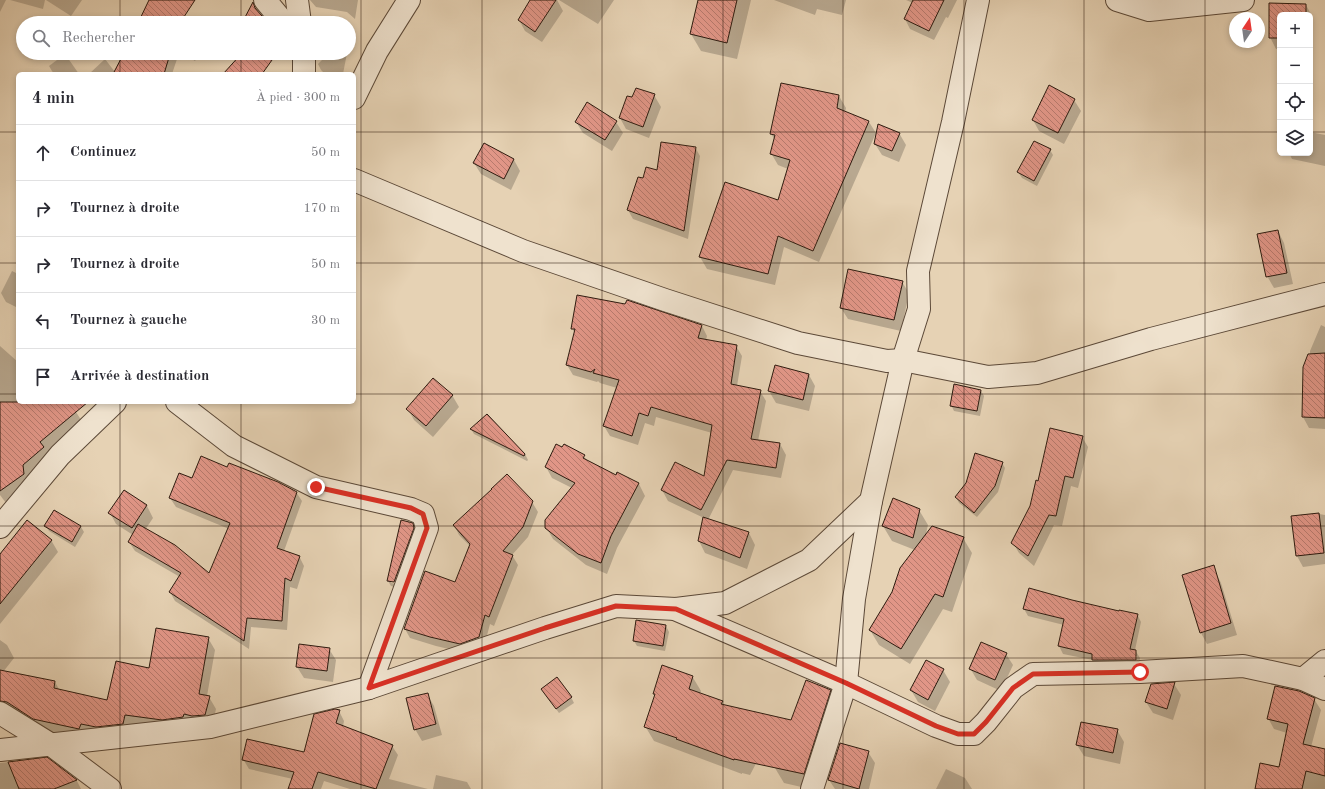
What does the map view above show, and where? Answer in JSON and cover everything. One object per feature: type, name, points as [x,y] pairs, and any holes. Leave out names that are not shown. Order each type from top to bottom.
[{"type":"street","points":[[265,0],[278,16]]},
{"type":"street","points":[[297,0],[299,16]]},
{"type":"street","points":[[356,94],[377,51],[409,0]]},
{"type":"street","points":[[812,789],[846,683],[854,599],[871,501],[903,360],[919,309],[918,271],[953,122],[978,0]]},
{"type":"street","points":[[1117,0],[1150,10],[1243,0]]},
{"type":"street","points":[[304,60],[304,72]]},
{"type":"street","points":[[356,181],[523,251],[665,300],[798,343],[887,361],[903,360],[988,377],[1037,373],[1151,339],[1325,294]]},
{"type":"street","points":[[0,527],[60,455],[113,404]]},
{"type":"street","points":[[180,404],[234,446],[316,487],[411,508],[423,514],[427,528],[369,688]]},
{"type":"street","points":[[0,750],[210,727],[369,688],[545,628],[616,606],[676,609],[725,603],[809,560],[871,501]]},
{"type":"street","points":[[676,609],[846,683],[936,726],[958,734],[974,734],[986,722],[1013,688],[1033,674],[1140,672],[1243,666],[1303,679],[1325,689]]},
{"type":"street","points":[[1303,679],[1325,661]]},
{"type":"street","points":[[0,713],[50,744],[110,789]]},
{"type":"building","points":[[149,0],[195,0],[185,16],[141,16]]},
{"type":"building","points":[[530,0],[556,0],[535,32],[518,20]]},
{"type":"building","points":[[698,0],[737,0],[727,43],[690,34]]},
{"type":"building","points":[[913,0],[944,0],[929,31],[904,19]]},
{"type":"building","points":[[253,2],[255,8],[262,16],[246,16]]},
{"type":"building","points":[[1269,3],[1306,4],[1306,12],[1277,12],[1277,38],[1269,38]]},
{"type":"building","points":[[120,60],[168,60],[165,72],[114,72]]},
{"type":"building","points":[[236,60],[272,60],[263,72],[225,72]]},
{"type":"building","points":[[781,83],[839,95],[837,108],[869,121],[813,251],[778,236],[768,274],[699,257],[725,182],[778,200],[790,160],[770,154],[775,135],[770,134]]},
{"type":"building","points":[[1049,85],[1075,99],[1058,133],[1032,120]]},
{"type":"building","points":[[636,88],[655,94],[643,127],[619,118],[627,96],[632,97]]},
{"type":"building","points":[[587,102],[617,121],[605,140],[575,122]]},
{"type":"building","points":[[878,124],[900,133],[892,151],[874,144]]},
{"type":"building","points":[[1034,141],[1051,149],[1034,181],[1017,172]]},
{"type":"building","points":[[661,142],[696,147],[684,231],[627,210],[638,177],[643,178],[646,167],[657,170]]},
{"type":"building","points":[[484,143],[514,159],[504,179],[473,163]]},
{"type":"building","points":[[1278,230],[1287,273],[1266,277],[1257,234]]},
{"type":"building","points":[[848,269],[903,281],[894,320],[840,308]]},
{"type":"building","points":[[577,295],[625,304],[627,300],[702,325],[698,338],[737,345],[731,384],[761,390],[751,439],[780,443],[776,468],[727,460],[701,510],[661,490],[675,462],[704,476],[712,425],[651,407],[648,416],[639,413],[632,436],[603,426],[619,380],[593,373],[595,369],[591,372],[566,365],[575,329],[571,329]]},
{"type":"building","points":[[1325,353],[1325,418],[1302,417],[1303,367],[1308,354]]},
{"type":"building","points":[[775,365],[809,374],[803,400],[768,391]]},
{"type":"building","points":[[433,378],[453,395],[426,426],[406,409]]},
{"type":"building","points":[[954,384],[981,390],[977,411],[950,406]]},
{"type":"building","points":[[0,402],[16,402],[16,404],[86,404],[40,442],[44,447],[23,465],[24,474],[0,491]]},
{"type":"building","points":[[487,414],[525,454],[524,456],[470,429]]},
{"type":"building","points":[[1050,428],[1083,436],[1073,478],[1065,476],[1056,516],[1049,515],[1028,556],[1011,543],[1030,506],[1036,480],[1038,481]]},
{"type":"building","points":[[556,444],[562,447],[564,444],[585,455],[583,458],[616,475],[617,472],[639,483],[611,536],[601,563],[578,554],[545,528],[545,520],[575,483],[545,467]]},
{"type":"building","points":[[975,453],[1003,462],[995,486],[974,513],[955,497],[966,483]]},
{"type":"building","points":[[201,456],[227,467],[229,463],[278,482],[297,492],[277,548],[300,556],[291,581],[285,578],[282,621],[247,618],[244,641],[169,592],[181,573],[128,542],[138,524],[175,545],[209,573],[230,523],[169,498],[179,473],[192,478]]},
{"type":"building","points":[[507,474],[533,501],[523,527],[503,551],[513,555],[489,617],[485,615],[479,637],[460,644],[404,629],[425,571],[455,582],[470,544],[453,525]]},
{"type":"building","points":[[124,490],[147,505],[132,528],[108,513]]},
{"type":"building","points":[[893,498],[920,509],[913,538],[882,526]]},
{"type":"building","points":[[54,510],[81,526],[72,542],[44,526]]},
{"type":"building","points":[[1319,513],[1324,553],[1296,556],[1291,516]]},
{"type":"building","points":[[703,517],[749,532],[740,558],[698,541]]},
{"type":"building","points":[[27,520],[52,540],[0,604],[0,554]]},
{"type":"building","points":[[401,520],[413,523],[414,528],[394,582],[387,581]]},
{"type":"building","points":[[932,526],[964,537],[943,597],[935,594],[901,649],[869,630],[892,592],[900,568]]},
{"type":"building","points":[[1214,565],[1231,623],[1200,633],[1182,575]]},
{"type":"building","points":[[1029,588],[1072,600],[1138,614],[1130,649],[1136,650],[1136,660],[1092,660],[1092,654],[1058,646],[1064,619],[1023,609]]},
{"type":"building","points":[[636,620],[666,625],[663,646],[633,641]]},
{"type":"building","points":[[156,628],[209,637],[199,694],[210,696],[205,715],[192,716],[184,714],[183,717],[162,720],[125,715],[123,724],[96,727],[81,724],[79,729],[33,719],[7,702],[0,701],[0,670],[55,681],[54,688],[107,700],[116,661],[149,668]]},
{"type":"building","points":[[981,642],[1007,653],[995,680],[969,669]]},
{"type":"building","points":[[299,644],[330,648],[327,671],[296,667]]},
{"type":"building","points":[[926,660],[944,669],[928,700],[910,690]]},
{"type":"building","points":[[662,665],[693,676],[689,689],[723,701],[721,704],[791,720],[806,680],[831,690],[804,774],[734,760],[644,727],[655,694],[653,694]]},
{"type":"building","points":[[557,677],[572,697],[556,709],[541,689]]},
{"type":"building","points":[[1175,682],[1167,709],[1145,702],[1151,684]]},
{"type":"building","points":[[1275,686],[1299,691],[1315,698],[1303,744],[1325,749],[1325,776],[1306,771],[1302,789],[1255,789],[1260,763],[1279,767],[1288,724],[1267,719]]},
{"type":"building","points":[[428,693],[436,724],[414,730],[406,698]]},
{"type":"building","points":[[335,709],[340,710],[336,723],[393,745],[376,789],[318,772],[312,789],[288,789],[294,772],[242,760],[247,739],[304,752],[314,714]]},
{"type":"building","points":[[1081,722],[1118,729],[1113,753],[1076,745]]},
{"type":"building","points":[[840,743],[869,751],[859,789],[828,780]]},
{"type":"building","points":[[47,757],[77,780],[54,789],[19,789],[8,762]]},
{"type":"route","points":[[316,487],[411,508],[423,514],[427,528],[369,688],[545,628],[616,606],[676,609],[846,683],[936,726],[958,734],[974,734],[986,722],[1013,688],[1033,674],[1140,672]]}]
